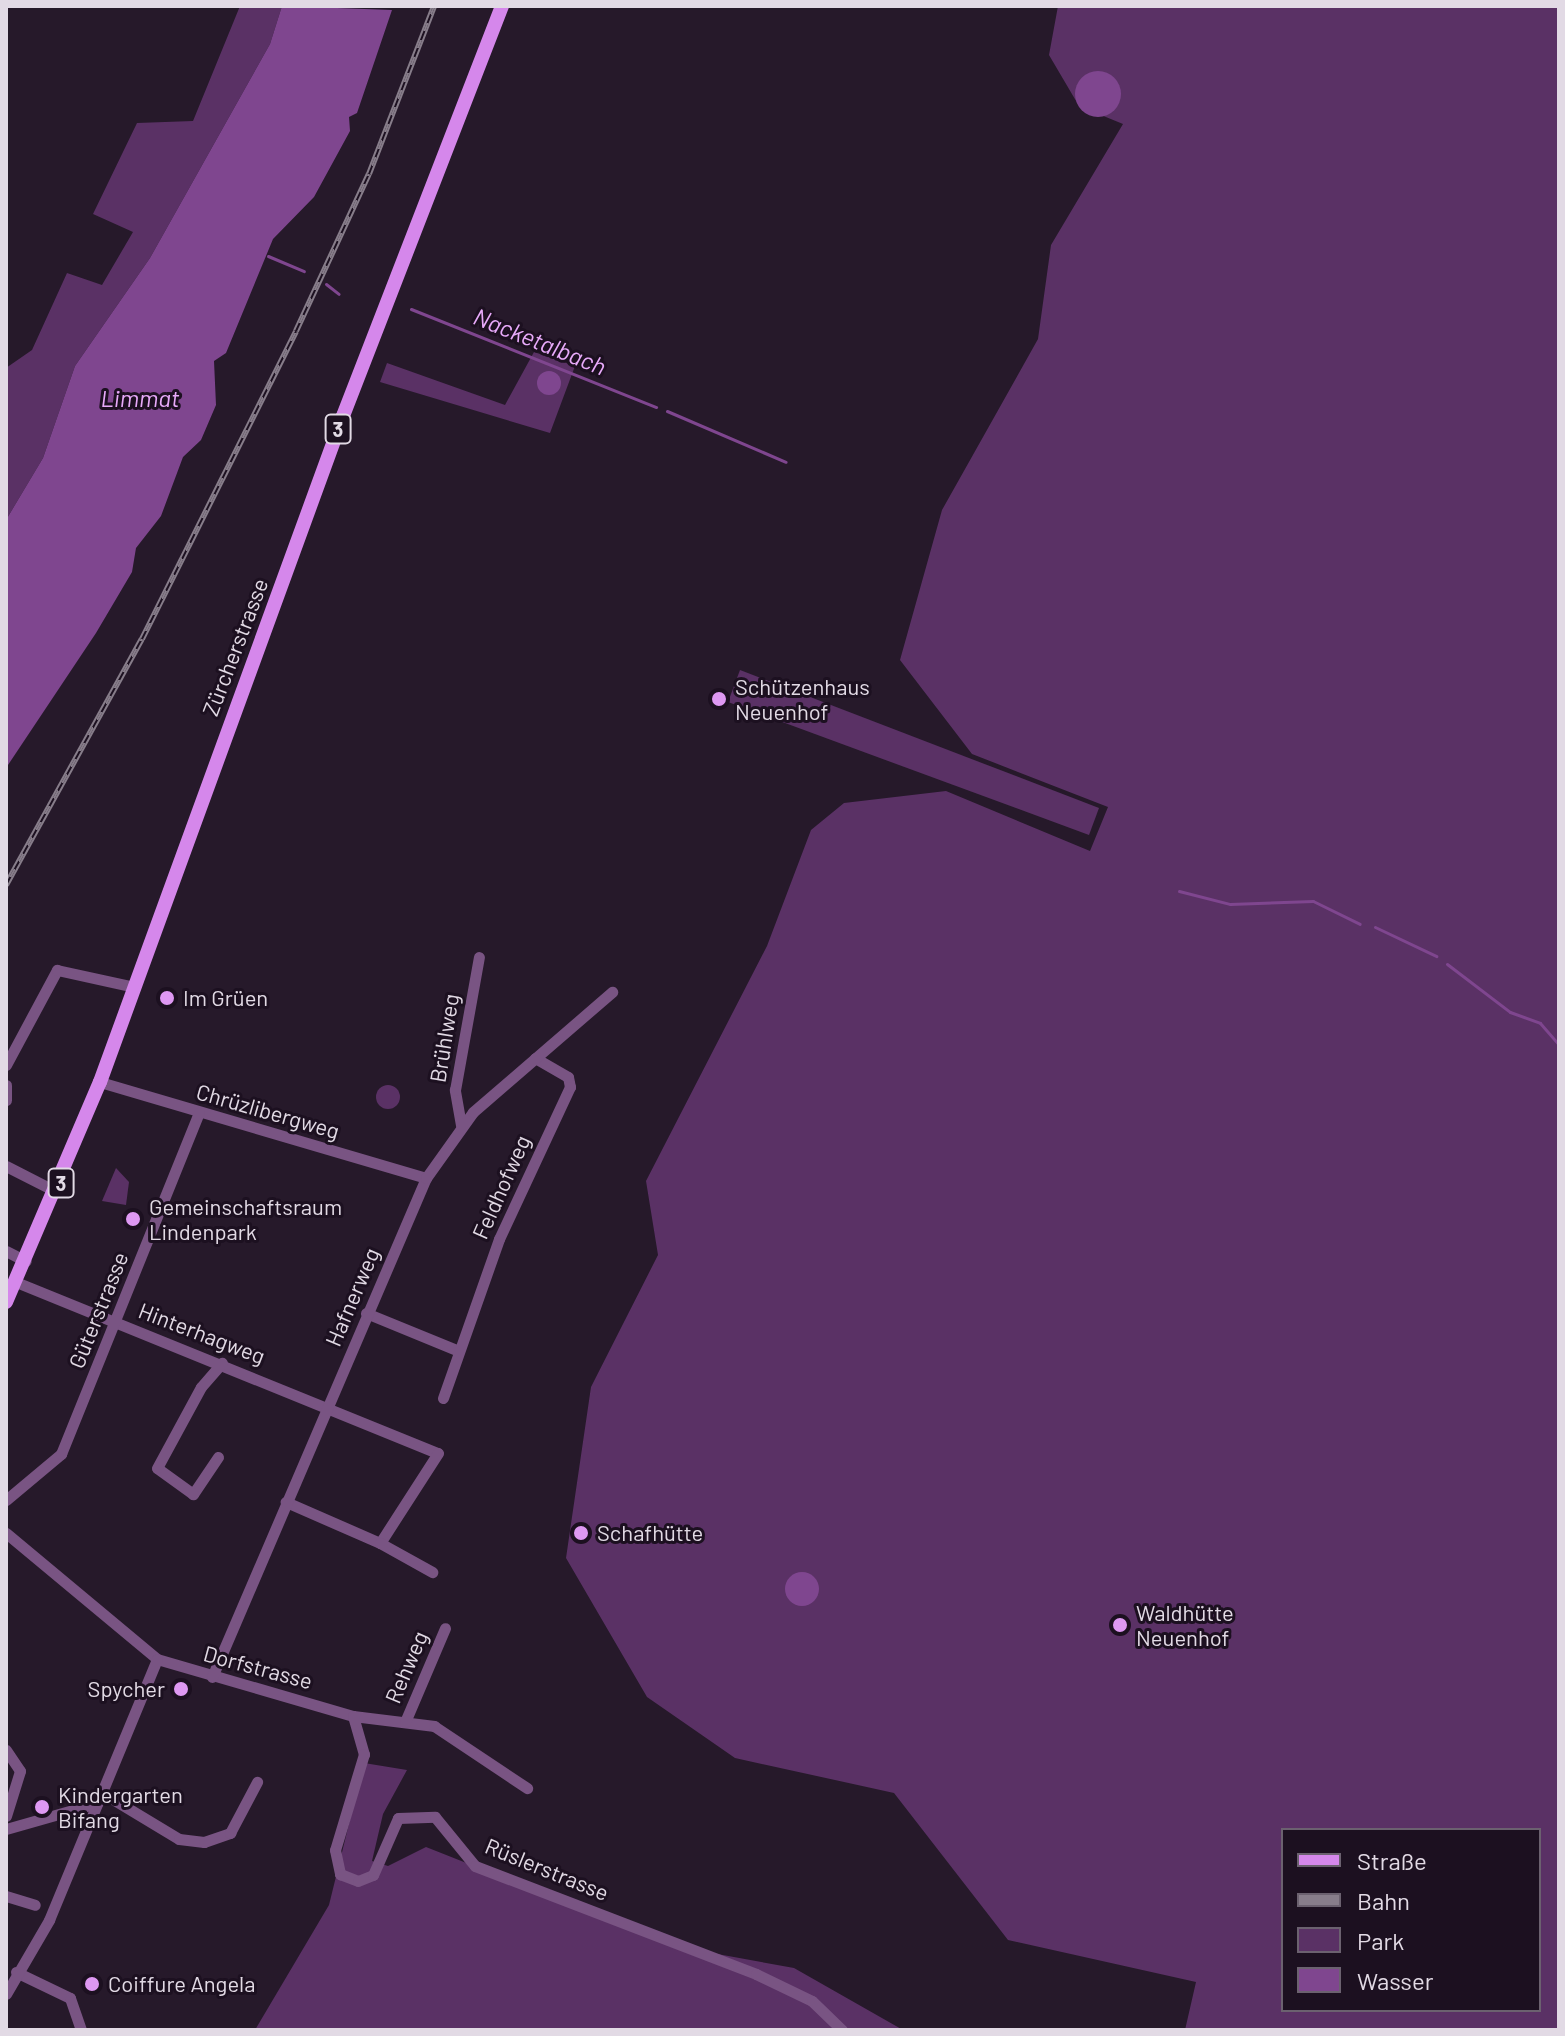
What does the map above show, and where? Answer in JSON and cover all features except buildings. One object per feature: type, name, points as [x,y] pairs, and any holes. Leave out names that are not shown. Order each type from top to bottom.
[{"type":"main road","name":"Zürcherstrasse","points":[[6,1302],[57,1192],[100,1082],[343,416],[502,6]]},
{"type":"street","name":"Brühlweg","points":[[461,1125],[455,1090],[479,957]]},
{"type":"street","points":[[6,1065],[28,1033],[57,970],[135,987]]},
{"type":"street","name":"Hafnerweg","points":[[212,1677],[426,1178],[461,1125],[612,992]]},
{"type":"street","name":"Feldhofweg","points":[[443,1398],[499,1239],[570,1087],[568,1077],[535,1058]]},
{"type":"street","name":"Chrüzlibergweg","points":[[100,1082],[426,1178]]},
{"type":"street","points":[[6,1085],[6,1100]]},
{"type":"street","name":"Güterstrasse","points":[[6,1500],[61,1454],[199,1113]]},
{"type":"street","points":[[6,1166],[57,1192]]},
{"type":"street","points":[[6,1251],[26,1261]]},
{"type":"street","name":"Hinterhagweg","points":[[16,1282],[328,1405],[438,1453],[380,1543]]},
{"type":"street","points":[[366,1313],[459,1351]]},
{"type":"street","points":[[218,1457],[193,1494],[157,1468],[201,1387],[222,1363]]},
{"type":"street","points":[[286,1502],[380,1543],[432,1572]]},
{"type":"street","name":"Dorfstrasse","points":[[6,1533],[157,1659],[353,1716],[434,1726],[527,1788]]},
{"type":"street","name":"Rehweg","points":[[405,1722],[445,1628]]},
{"type":"street","points":[[6,1994],[16,1972],[31,1960],[157,1659]]},
{"type":"street","name":"Rüslerstrasse","points":[[353,1716],[364,1754],[335,1850],[340,1874],[358,1881],[373,1875],[398,1818],[435,1817],[475,1866],[756,1974],[812,2001],[842,2030]]},
{"type":"street","points":[[6,1750],[20,1771],[6,1816]]},
{"type":"street","points":[[6,1829],[99,1798],[179,1839],[204,1842],[230,1833],[257,1782]]},
{"type":"street","points":[[6,1896],[35,1905]]},
{"type":"street","points":[[16,1972],[70,1998],[81,2030]]},
{"type":"green space","points":[[240,6],[282,6],[270,44],[150,258],[75,366],[43,458],[6,520],[6,368],[32,350],[67,273],[102,285],[133,232],[93,214],[137,123],[193,121]]},
{"type":"green space","points":[[1058,6],[1559,6],[1559,2030],[1185,2030],[1196,1982],[1008,1940],[894,1793],[735,1758],[647,1697],[566,1558],[591,1387],[658,1255],[646,1181],[767,946],[811,830],[844,803],[946,791],[1090,851],[1108,807],[972,754],[900,660],[942,510],[1038,339],[1051,245],[1123,124],[1079,106],[1049,55]]},
{"type":"green space","points":[[534,352],[575,366],[550,433],[380,382],[387,363],[505,405]]},
{"type":"green space","points":[[740,670],[1099,808],[1089,835],[728,702]]},
{"type":"green space","points":[[388,1085],[397,1088],[400,1097],[397,1106],[388,1109],[379,1106],[376,1097],[379,1088]]},
{"type":"green space","points":[[116,1168],[129,1182],[126,1205],[102,1201]]},
{"type":"green space","points":[[364,1763],[407,1770],[383,1814],[372,1861],[388,1866],[426,1847],[679,1947],[794,1968],[903,2030],[255,2030],[329,1905]]},
{"type":"water","name":"Limmat","points":[[282,6],[392,10],[357,113],[349,117],[350,131],[314,197],[273,239],[226,353],[214,361],[216,405],[201,440],[183,457],[161,516],[136,548],[132,572],[96,633],[6,768],[6,520],[43,458],[75,366],[150,258],[270,44]]},
{"type":"water","points":[[1098,71],[1114,78],[1121,94],[1114,110],[1098,117],[1082,110],[1075,94],[1082,78]]},
{"type":"water","points":[[549,371],[560,378],[561,383],[554,394],[549,395],[538,388],[537,383],[544,372]]},
{"type":"water","points":[[802,1572],[814,1577],[819,1589],[814,1601],[802,1606],[790,1601],[785,1589],[790,1577]]},
{"type":"waterway","name":"Nacketalbach","points":[[268,256],[304,271]]},
{"type":"waterway","name":"Nacketalbach","points":[[326,284],[339,294]]},
{"type":"waterway","name":"Nacketalbach","points":[[411,309],[656,407]]},
{"type":"waterway","name":"Nacketalbach","points":[[667,411],[786,462]]},
{"type":"waterway","points":[[1179,891],[1230,904],[1313,901],[1360,924]]},
{"type":"waterway","points":[[1375,927],[1436,956]]},
{"type":"waterway","points":[[1447,964],[1510,1012],[1540,1023],[1559,1045]]},
{"type":"railway","points":[[6,885],[142,639],[296,331],[369,174],[434,6]]},
{"type":"place","name":"Schützenhaus Neuenhof","points":[[719,699]]},
{"type":"place","name":"Im Grüen","points":[[167,998]]},
{"type":"place","name":"Gemeinschaftsraum Lindenpark","points":[[133,1219]]},
{"type":"place","name":"Schafhütte","points":[[581,1533]]},
{"type":"place","name":"Waldhütte Neuenhof","points":[[1120,1625]]},
{"type":"place","name":"Spycher","points":[[181,1689]]},
{"type":"place","name":"Kindergarten Bifang","points":[[42,1807]]},
{"type":"place","name":"Coiffure Angela","points":[[92,1984]]}]
